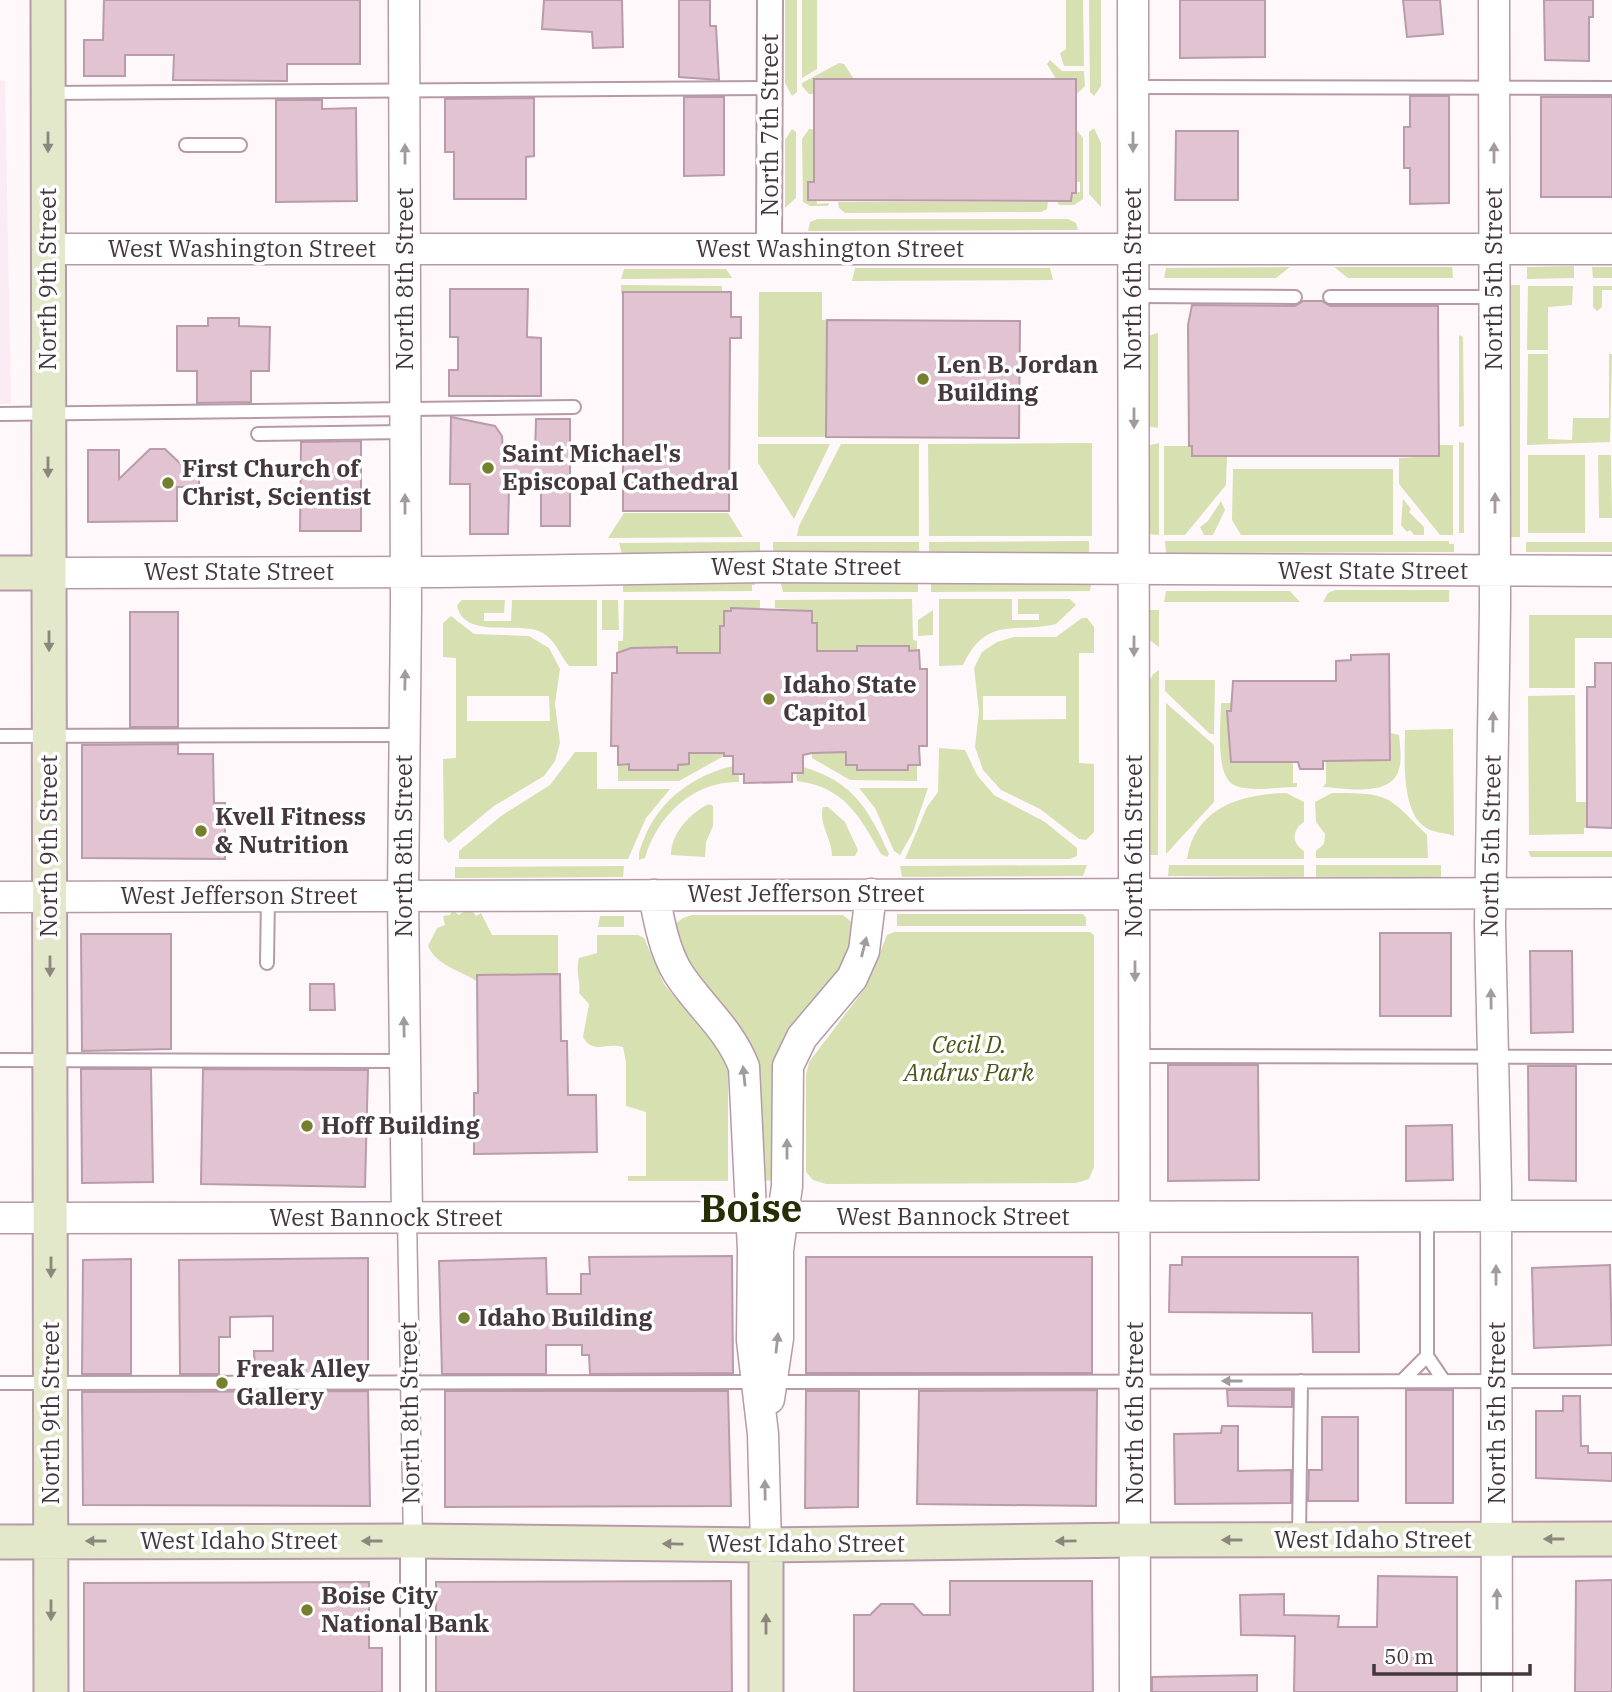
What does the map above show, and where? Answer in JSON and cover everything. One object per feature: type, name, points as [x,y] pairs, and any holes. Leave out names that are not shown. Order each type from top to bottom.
[{"type":"main road","name":"North 9th Street","points":[[48,0],[51,1692]]},
{"type":"main road","name":"West State Street","points":[[0,573],[49,573]]},
{"type":"main road","name":"West Idaho Street","points":[[0,1542],[412,1541],[766,1545],[1135,1540],[1612,1539]]},
{"type":"main road","points":[[766,1545],[766,1692]]},
{"type":"street","name":"North 8th Street","points":[[404,0],[406,572],[402,895],[413,1692]]},
{"type":"street","name":"North 7th Street","points":[[769,249],[771,0]]},
{"type":"street","name":"North 6th Street","points":[[1133,0],[1135,1692]]},
{"type":"street","name":"North 5th Street","points":[[1494,0],[1495,572],[1491,893],[1496,1216],[1497,1692]]},
{"type":"street","name":"West Washington Street","points":[[47,249],[1612,249]]},
{"type":"street","name":"West State Street","points":[[49,573],[767,567],[1612,571]]},
{"type":"street","name":"West Jefferson Street","points":[[0,897],[1612,892]]},
{"type":"street","points":[[766,1545],[764,1382],[778,1338],[778,1250],[787,1186],[786,1076],[790,1057],[819,1015],[852,978],[864,951],[871,894]]},
{"type":"street","points":[[654,895],[666,946],[678,973],[732,1039],[744,1067],[751,1217],[751,1340],[764,1382]]},
{"type":"street","name":"West Bannock Street","points":[[0,1218],[1612,1216]]},
{"type":"lane","points":[[48,93],[770,88]]},
{"type":"lane","points":[[1133,88],[1612,88]]},
{"type":"lane","points":[[186,145],[240,145]]},
{"type":"lane","points":[[1133,296],[1294,297]]},
{"type":"lane","points":[[1330,297],[1495,297]]},
{"type":"lane","points":[[258,434],[573,407]]},
{"type":"lane","points":[[0,414],[405,420]]},
{"type":"lane","points":[[0,736],[404,735]]},
{"type":"lane","points":[[267,963],[268,896]]},
{"type":"lane","points":[[1135,1056],[1612,1057]]},
{"type":"lane","points":[[0,1060],[405,1061]]},
{"type":"lane","points":[[1427,1216],[1427,1356],[1444,1381]]},
{"type":"lane","points":[[1402,1381],[1427,1356]]},
{"type":"lane","points":[[1299,1540],[1301,1381]]},
{"type":"lane","points":[[0,1383],[1612,1381]]},
{"type":"shaded area","points":[[0,81],[5,81],[11,404],[0,404]]},
{"type":"green space","points":[[785,0],[797,0],[797,92],[792,96],[785,83]]},
{"type":"green space","points":[[802,0],[817,0],[817,69],[802,78]]},
{"type":"green space","points":[[1066,0],[1083,0],[1084,66],[1064,66],[1060,53],[1066,49]]},
{"type":"green space","points":[[1089,0],[1101,0],[1101,86],[1094,96],[1090,92]]},
{"type":"green space","points":[[1050,60],[1062,71],[1084,71],[1085,86],[1077,94],[1076,79],[1056,79],[1047,64]]},
{"type":"green space","points":[[839,63],[844,64],[854,79],[814,79],[814,94],[809,94],[802,86],[802,83]]},
{"type":"green space","points":[[1094,128],[1101,143],[1101,207],[1089,194],[1089,132]]},
{"type":"green space","points":[[792,129],[796,132],[796,198],[785,208],[785,140]]},
{"type":"green space","points":[[809,129],[814,129],[814,182],[817,204],[829,203],[828,206],[810,206],[803,202],[802,139]]},
{"type":"green space","points":[[1076,129],[1083,138],[1083,199],[1074,205],[1059,205],[1057,201],[1071,201],[1072,193],[1080,192],[1080,182],[1076,182]]},
{"type":"green space","points":[[838,202],[1048,202],[1047,209],[1041,212],[845,213],[839,208]]},
{"type":"green space","points":[[818,219],[1068,219],[1076,223],[1078,230],[808,231],[810,222]]},
{"type":"green space","points":[[1574,266],[1574,278],[1527,279],[1527,267]]},
{"type":"green space","points":[[1290,267],[1276,278],[1164,278],[1166,268]]},
{"type":"green space","points":[[1334,267],[1452,267],[1453,278],[1348,278]]},
{"type":"green space","points":[[1592,267],[1612,267],[1612,278],[1593,278]]},
{"type":"green space","points":[[855,268],[1050,268],[1053,280],[852,281]]},
{"type":"green space","points":[[624,269],[726,269],[732,278],[621,279]]},
{"type":"green space","points":[[621,285],[722,286],[722,295],[621,294]]},
{"type":"green space","points":[[1509,285],[1520,285],[1520,537],[1509,537]]},
{"type":"green space","points":[[1528,286],[1573,286],[1572,305],[1548,307],[1548,350],[1527,350]]},
{"type":"green space","points":[[1593,286],[1612,286],[1612,290],[1602,290],[1602,307],[1597,311],[1593,307]]},
{"type":"green space","points":[[759,292],[822,292],[822,320],[827,320],[826,437],[758,437]]},
{"type":"green space","points":[[1158,333],[1158,428],[1147,426],[1147,336]]},
{"type":"green space","points":[[1459,335],[1463,337],[1464,426],[1459,427]]},
{"type":"green space","points":[[1528,354],[1548,354],[1548,439],[1572,440],[1573,418],[1609,418],[1609,354],[1612,354],[1610,442],[1527,445]]},
{"type":"green space","points":[[1459,442],[1464,443],[1464,533],[1459,533]]},
{"type":"green space","points":[[1092,443],[1092,536],[929,536],[928,444]]},
{"type":"green space","points":[[1159,443],[1159,535],[1147,534],[1147,446]]},
{"type":"green space","points":[[758,444],[830,444],[794,519],[758,463]]},
{"type":"green space","points":[[841,444],[919,444],[919,536],[797,536],[799,526]]},
{"type":"green space","points":[[1439,445],[1453,445],[1453,535],[1440,535],[1399,484],[1399,458],[1439,456]]},
{"type":"green space","points":[[1164,446],[1192,446],[1193,456],[1227,456],[1226,485],[1185,535],[1164,535]]},
{"type":"green space","points":[[1528,455],[1585,455],[1585,533],[1528,533]]},
{"type":"green space","points":[[1598,455],[1611,455],[1612,518],[1599,518]]},
{"type":"green space","points":[[1233,469],[1393,469],[1393,535],[1241,535],[1232,520]]},
{"type":"green space","points":[[1403,499],[1411,509],[1409,512],[1424,527],[1424,535],[1414,535],[1410,530],[1407,532],[1401,525]]},
{"type":"green space","points":[[1221,501],[1225,510],[1213,535],[1204,535],[1200,527],[1208,521]]},
{"type":"green space","points":[[624,513],[728,513],[743,537],[608,538]]},
{"type":"green space","points":[[1089,541],[1089,553],[929,553],[929,542]]},
{"type":"green space","points":[[1165,541],[1449,541],[1449,544],[1454,544],[1454,552],[1166,553]]},
{"type":"green space","points":[[760,542],[760,553],[622,554],[619,543]]},
{"type":"green space","points":[[773,542],[919,542],[919,553],[773,554]]},
{"type":"green space","points":[[1526,542],[1612,542],[1612,552],[1526,552]]},
{"type":"green space","points":[[780,580],[918,580],[918,592],[783,592]]},
{"type":"green space","points":[[931,580],[1011,580],[1091,585],[1090,591],[931,592]]},
{"type":"green space","points":[[755,581],[755,585],[752,585],[752,591],[623,592],[623,585]]},
{"type":"green space","points":[[1335,590],[1449,590],[1449,602],[1323,602],[1328,593]]},
{"type":"green space","points":[[1166,591],[1290,591],[1300,602],[1164,602]]},
{"type":"green space","points":[[912,599],[913,640],[917,641],[917,650],[909,650],[908,646],[857,646],[857,651],[846,651],[846,663],[817,656],[817,624],[812,623],[812,611],[775,608],[775,600]]},
{"type":"green space","points":[[939,599],[1012,599],[1012,620],[1039,620],[1039,614],[1018,614],[1018,599],[1070,599],[1076,605],[1056,624],[992,633],[972,649],[963,665],[939,666]]},
{"type":"green space","points":[[462,600],[505,600],[504,613],[484,613],[484,621],[511,621],[512,600],[597,600],[597,666],[569,666],[554,643],[541,632],[519,628],[492,628],[469,622],[461,616],[457,605]]},
{"type":"green space","points":[[602,600],[618,600],[619,630],[602,630]]},
{"type":"green space","points":[[624,600],[760,600],[760,608],[732,608],[731,611],[724,611],[724,626],[720,626],[720,655],[689,664],[689,653],[677,653],[676,647],[630,648],[629,652],[618,652],[618,641],[623,641]]},
{"type":"green space","points":[[933,610],[933,635],[918,636],[918,620]]},
{"type":"green space","points":[[1148,610],[1159,610],[1159,647],[1148,639]]},
{"type":"green space","points":[[1529,615],[1612,615],[1612,638],[1575,638],[1575,688],[1529,688]]},
{"type":"green space","points":[[451,616],[474,634],[529,636],[549,648],[560,669],[555,704],[560,743],[555,761],[544,776],[494,806],[449,843],[444,838],[443,759],[456,758],[456,658],[443,657],[443,623]],"holes":[[[467,696],[549,696],[550,721],[467,721]]]},
{"type":"green space","points":[[1082,618],[1087,618],[1094,627],[1094,653],[1079,653],[1079,763],[1094,764],[1094,832],[1086,840],[1079,839],[1040,809],[1001,790],[983,770],[975,747],[979,711],[974,668],[982,652],[997,642],[1014,637],[1056,637]],"holes":[[[983,696],[1066,696],[1066,719],[983,720]]]},
{"type":"green space","points":[[1159,670],[1158,855],[1148,855],[1148,684],[1153,674]]},
{"type":"green space","points":[[1165,680],[1215,680],[1214,734],[1210,734],[1165,691]]},
{"type":"green space","points":[[1575,695],[1576,802],[1595,802],[1595,828],[1584,828],[1584,834],[1529,835],[1528,696]]},
{"type":"green space","points":[[1166,703],[1214,745],[1214,802],[1166,854]]},
{"type":"green space","points":[[1221,703],[1231,703],[1231,711],[1227,712],[1231,762],[1293,762],[1293,783],[1297,783],[1297,787],[1250,789],[1236,786],[1229,781],[1224,773],[1220,749]]},
{"type":"green space","points":[[1453,729],[1454,836],[1433,831],[1422,825],[1414,815],[1406,787],[1405,755],[1405,730]]},
{"type":"green space","points":[[1391,733],[1399,735],[1400,761],[1395,778],[1377,788],[1323,787],[1326,783],[1326,761],[1389,760]]},
{"type":"green space","points":[[939,748],[965,750],[977,775],[994,795],[1045,822],[1077,848],[1077,856],[1070,859],[905,859],[927,807],[938,792]]},
{"type":"green space","points":[[575,752],[597,752],[597,789],[670,789],[646,818],[628,859],[459,859],[459,851],[501,816],[550,785]]},
{"type":"green space","points":[[846,752],[846,765],[857,765],[858,770],[908,770],[908,765],[917,765],[917,781],[850,780],[812,758],[812,753]]},
{"type":"green space","points":[[689,753],[724,753],[724,756],[679,781],[618,781],[618,765],[629,764],[629,770],[677,770],[678,765],[689,764]]},
{"type":"green space","points":[[733,766],[733,774],[739,774],[739,782],[722,783],[707,788],[679,804],[658,828],[645,858],[639,860],[646,834],[661,809],[671,799],[706,775]]},
{"type":"green space","points":[[803,767],[835,780],[857,799],[882,838],[889,854],[887,857],[881,854],[857,815],[838,796],[827,789],[797,781],[796,773],[802,773]]},
{"type":"green space","points":[[859,788],[928,788],[913,832],[900,855],[894,851],[875,808]]},
{"type":"green space","points":[[1286,793],[1304,802],[1304,822],[1295,833],[1295,840],[1304,851],[1304,859],[1187,859],[1199,827],[1222,807],[1252,797]]},
{"type":"green space","points":[[1332,793],[1366,794],[1395,804],[1427,835],[1428,858],[1316,858],[1316,851],[1324,844],[1325,834],[1316,822],[1315,802]]},
{"type":"green space","points":[[709,804],[713,806],[713,826],[706,842],[705,857],[671,855],[674,839],[683,825]]},
{"type":"green space","points":[[823,807],[828,807],[845,822],[858,850],[855,856],[832,856],[822,819]]},
{"type":"green space","points":[[1528,851],[1612,851],[1612,857],[1531,857]]},
{"type":"green space","points":[[1087,865],[1083,876],[902,877],[900,866]]},
{"type":"green space","points":[[1169,865],[1304,865],[1304,877],[1168,876]]},
{"type":"green space","points":[[1316,865],[1441,865],[1441,877],[1316,877]]},
{"type":"green space","points":[[624,866],[623,877],[455,878],[455,867]]},
{"type":"green space","points":[[452,910],[459,915],[466,910],[473,911],[476,916],[481,913],[492,935],[558,935],[558,974],[478,975],[476,981],[449,966],[437,958],[428,946],[437,928],[445,925],[443,916],[450,915]]},
{"type":"green space","points":[[897,914],[1083,914],[1086,926],[897,926]]},
{"type":"green space","points":[[692,915],[843,915],[854,924],[856,945],[813,1011],[773,1180],[763,1181],[756,1073],[688,973],[675,924]]},
{"type":"green space","points":[[600,916],[624,916],[624,927],[598,927]]},
{"type":"green space","name":"Cecil D. Andrus Park","points":[[894,932],[1090,932],[1094,935],[1094,1167],[1089,1179],[1076,1183],[826,1184],[813,1180],[806,1172],[806,1075],[809,1062],[866,987],[887,935]]},
{"type":"green space","points":[[597,935],[638,935],[644,938],[664,984],[717,1047],[728,1066],[728,1181],[628,1181],[628,1176],[646,1176],[646,1112],[626,1106],[626,1062],[623,1047],[596,1047],[583,1037],[589,1004],[579,993],[578,964],[579,958],[597,953]]},
{"type":"building","points":[[104,0],[360,0],[360,64],[287,64],[287,81],[173,80],[174,55],[125,55],[125,76],[84,76],[84,40],[103,40]]},
{"type":"building","points":[[544,0],[622,0],[623,47],[593,48],[592,32],[542,29]]},
{"type":"building","points":[[679,0],[710,0],[710,26],[716,26],[719,80],[679,77]]},
{"type":"building","points":[[1180,0],[1265,0],[1265,57],[1180,58]]},
{"type":"building","points":[[1403,0],[1440,0],[1443,34],[1407,37]]},
{"type":"building","points":[[1544,0],[1593,0],[1593,17],[1589,17],[1589,61],[1545,60]]},
{"type":"building","points":[[814,79],[1076,79],[1076,193],[1072,193],[1071,201],[808,200],[808,182],[814,182]]},
{"type":"building","points":[[1410,96],[1449,96],[1449,203],[1410,204],[1410,168],[1404,168],[1404,127],[1410,127]]},
{"type":"building","points":[[684,97],[724,97],[724,175],[684,176]]},
{"type":"building","points":[[1541,97],[1612,97],[1612,197],[1541,197]]},
{"type":"building","points":[[534,98],[534,156],[526,157],[526,199],[454,199],[454,152],[445,152],[445,99]]},
{"type":"building","points":[[276,100],[322,100],[322,109],[356,108],[357,201],[276,202]]},
{"type":"building","points":[[1176,131],[1238,131],[1238,200],[1175,200]]},
{"type":"building","points":[[450,289],[528,289],[527,337],[541,338],[541,396],[449,396],[449,370],[458,370],[458,337],[450,337]]},
{"type":"building","points":[[623,292],[731,292],[731,317],[741,317],[741,338],[730,338],[729,511],[623,511]]},
{"type":"building","points":[[1303,301],[1322,301],[1330,306],[1438,306],[1439,456],[1192,456],[1192,446],[1189,446],[1188,325],[1192,305],[1295,306]]},
{"type":"building","points":[[208,318],[239,318],[239,326],[270,327],[269,371],[251,371],[251,402],[197,403],[197,371],[177,371],[177,326],[208,326]]},
{"type":"building","name":"Len B. Jordan Building","points":[[827,320],[1020,321],[1019,438],[826,437]]},
{"type":"building","points":[[451,417],[495,426],[502,436],[503,453],[535,453],[536,419],[570,419],[570,526],[541,526],[541,486],[509,487],[508,534],[470,534],[470,484],[450,484]]},
{"type":"building","points":[[361,441],[361,531],[300,531],[301,442]]},
{"type":"building","name":"First Church of Christ, Scientist","points":[[150,449],[165,449],[185,468],[199,468],[199,487],[177,487],[177,521],[88,522],[88,450],[119,450],[119,479]]},
{"type":"building","name":"Idaho State Capitol","points":[[731,608],[812,611],[812,623],[817,623],[817,651],[857,651],[857,646],[909,646],[909,651],[919,650],[920,669],[927,669],[927,746],[919,746],[920,765],[908,765],[908,770],[857,770],[857,765],[846,765],[846,752],[812,753],[803,755],[803,773],[792,773],[792,782],[744,783],[744,774],[733,774],[733,756],[724,756],[724,753],[689,753],[689,764],[678,765],[678,770],[629,770],[629,764],[618,765],[618,746],[611,746],[612,673],[617,673],[617,653],[631,648],[677,647],[677,653],[720,653],[720,626],[724,626],[724,611],[731,611]]},
{"type":"building","points":[[130,612],[178,612],[178,727],[130,727]]},
{"type":"building","points":[[1389,654],[1390,760],[1323,761],[1323,769],[1300,769],[1298,762],[1231,762],[1227,711],[1231,711],[1233,681],[1336,681],[1336,661],[1351,660],[1351,655]]},
{"type":"building","points":[[1595,663],[1612,663],[1612,828],[1587,827],[1587,687],[1595,687]]},
{"type":"building","points":[[178,744],[178,754],[213,754],[214,803],[225,803],[225,859],[82,858],[82,745]]},
{"type":"building","points":[[1380,933],[1451,933],[1451,1016],[1380,1016]]},
{"type":"building","points":[[81,934],[171,934],[171,1049],[82,1051]]},
{"type":"building","points":[[1530,951],[1572,951],[1573,1032],[1531,1033]]},
{"type":"building","points":[[560,974],[561,1041],[567,1041],[568,1095],[596,1095],[597,1152],[474,1154],[474,1093],[478,1093],[477,975]]},
{"type":"building","points":[[310,984],[334,984],[335,1010],[310,1010]]},
{"type":"building","points":[[1168,1065],[1258,1065],[1259,1180],[1168,1181]]},
{"type":"building","points":[[1528,1066],[1576,1066],[1576,1181],[1529,1180]]},
{"type":"building","points":[[81,1069],[151,1069],[153,1182],[82,1183]]},
{"type":"building","name":"Hoff Building","points":[[203,1069],[368,1070],[365,1187],[201,1184]]},
{"type":"building","points":[[1452,1125],[1453,1180],[1406,1181],[1406,1126]]},
{"type":"building","points":[[732,1256],[733,1373],[590,1374],[589,1355],[582,1355],[582,1345],[546,1345],[546,1374],[442,1374],[439,1261],[546,1258],[547,1294],[581,1294],[581,1274],[590,1274],[589,1257]]},
{"type":"building","points":[[806,1257],[1092,1257],[1092,1373],[806,1373]]},
{"type":"building","points":[[1182,1257],[1358,1257],[1359,1352],[1313,1352],[1312,1313],[1169,1312],[1170,1265],[1182,1265]]},
{"type":"building","points":[[368,1258],[368,1374],[255,1374],[254,1351],[273,1351],[273,1316],[230,1317],[230,1337],[219,1337],[219,1374],[180,1374],[179,1260]]},
{"type":"building","points":[[131,1259],[131,1374],[82,1374],[83,1260]]},
{"type":"building","points":[[1610,1265],[1612,1345],[1534,1348],[1532,1268]]},
{"type":"building","points":[[1097,1390],[1096,1506],[917,1504],[919,1391]]},
{"type":"building","points":[[1227,1390],[1292,1390],[1292,1407],[1228,1406]]},
{"type":"building","points":[[1406,1390],[1453,1390],[1453,1503],[1406,1503]]},
{"type":"building","points":[[368,1391],[370,1506],[83,1505],[82,1392]]},
{"type":"building","points":[[445,1391],[728,1391],[731,1506],[445,1507]]},
{"type":"building","points":[[806,1391],[859,1391],[858,1507],[805,1508]]},
{"type":"building","points":[[1563,1396],[1580,1396],[1581,1446],[1588,1446],[1588,1453],[1612,1453],[1612,1481],[1536,1478],[1536,1411],[1563,1411]]},
{"type":"building","points":[[1322,1417],[1358,1417],[1358,1501],[1308,1501],[1309,1470],[1322,1470]]},
{"type":"building","points":[[1222,1426],[1238,1426],[1238,1471],[1291,1470],[1291,1503],[1175,1504],[1174,1434],[1221,1433]]},
{"type":"building","points":[[1378,1576],[1457,1577],[1457,1692],[1294,1692],[1295,1636],[1241,1635],[1240,1595],[1284,1594],[1284,1615],[1339,1616],[1338,1627],[1377,1627]]},
{"type":"building","points":[[1612,1580],[1612,1692],[1575,1692],[1576,1581]]},
{"type":"building","points":[[731,1581],[732,1692],[436,1692],[436,1582]]},
{"type":"building","points":[[950,1581],[1092,1581],[1093,1692],[854,1692],[854,1615],[870,1615],[881,1604],[913,1604],[923,1615],[950,1615]]},
{"type":"building","points":[[369,1582],[369,1648],[382,1648],[382,1692],[84,1692],[84,1583]]},
{"type":"building","points":[[1257,1675],[1257,1692],[1152,1692],[1152,1677]]},
{"type":"place","name":"Len B. Jordan Building","points":[[923,379]]},
{"type":"place","name":"Saint Michael's Episcopal Cathedral","points":[[488,468]]},
{"type":"place","name":"First Church of Christ, Scientist","points":[[168,483]]},
{"type":"place","name":"Idaho State Capitol","points":[[769,699]]},
{"type":"place","name":"Kvell Fitness & Nutrition","points":[[201,831]]},
{"type":"place","name":"Hoff Building","points":[[307,1126]]},
{"type":"place","name":"Idaho Building","points":[[464,1318]]},
{"type":"place","name":"Freak Alley Gallery","points":[[222,1383]]},
{"type":"place","name":"Boise City National Bank","points":[[307,1610]]},
{"type":"district","name":"Boise","points":[[751,1209]]}]
